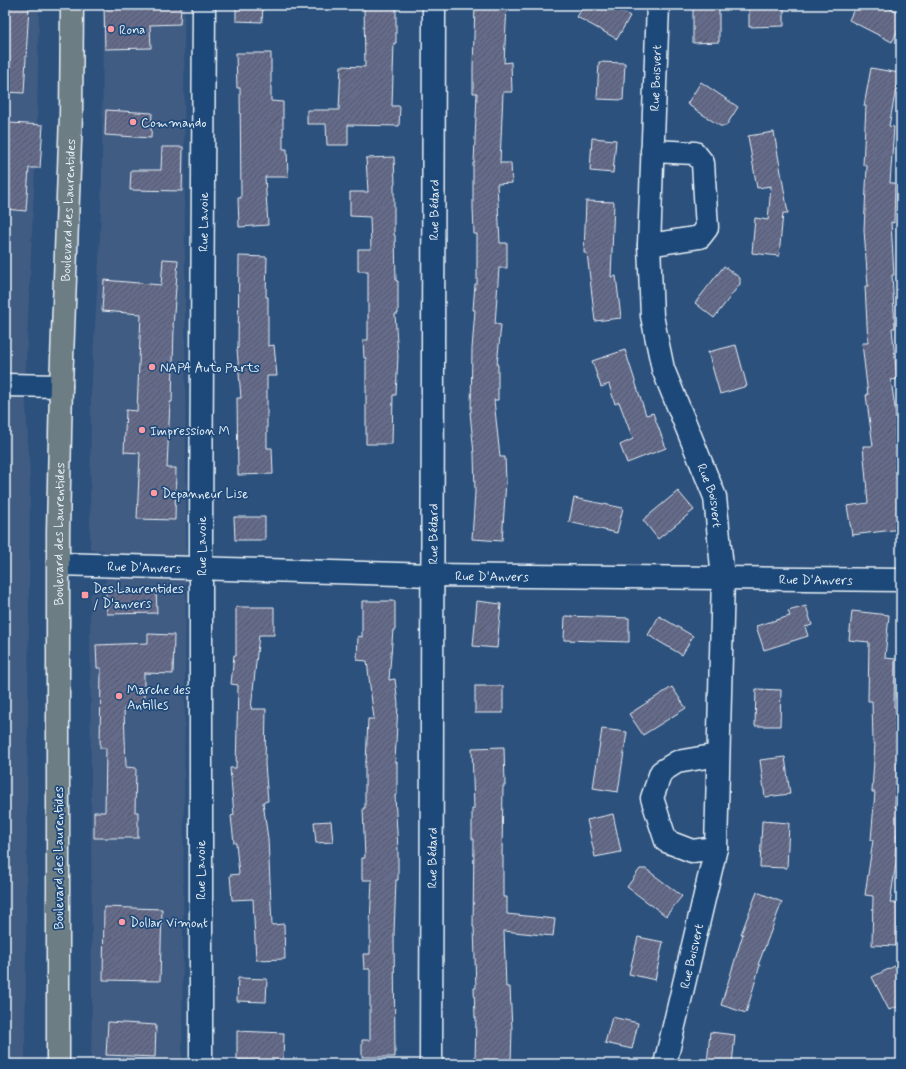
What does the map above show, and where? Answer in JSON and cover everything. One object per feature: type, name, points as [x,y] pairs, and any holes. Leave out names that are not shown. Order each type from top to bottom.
[{"type":"main road","name":"Boulevard des Laurentides","points":[[58,1064],[58,564],[61,386],[71,115],[72,5]]},
{"type":"street","name":"Rue Lavoie","points":[[201,1064],[201,568],[204,5]]},
{"type":"street","name":"Rue Bédard","points":[[431,1064],[434,5]]},
{"type":"street","name":"Rue Boisvert","points":[[658,5],[649,245],[652,316],[663,368],[715,497],[723,578],[716,848],[665,1064]]},
{"type":"street","points":[[649,245],[700,237],[707,228],[703,163],[695,153],[652,151]]},
{"type":"street","points":[[5,384],[61,386]]},
{"type":"street","name":"Rue D'Anvers","points":[[58,564],[432,575],[901,580]]},
{"type":"street","points":[[716,848],[692,851],[666,841],[652,798],[662,772],[677,762],[718,755]]},
{"type":"shaded area","points":[[5,5],[39,5],[37,122],[25,385],[30,479],[25,1064],[5,1064]]},
{"type":"shaded area","points":[[103,5],[184,5],[186,546],[182,1064],[91,1064],[90,595],[106,581],[104,551],[90,549],[91,390],[99,261],[102,180]]},
{"type":"building","points":[[5,5],[29,5],[24,93],[5,92]]},
{"type":"building","points":[[104,5],[181,5],[180,24],[150,25],[151,48],[105,49]]},
{"type":"building","points":[[236,5],[263,5],[262,22],[236,21]]},
{"type":"building","points":[[364,5],[396,5],[396,43],[394,43],[392,106],[400,106],[399,126],[348,125],[348,145],[327,145],[326,124],[307,124],[307,110],[339,110],[341,66],[365,67]]},
{"type":"building","points":[[475,5],[507,5],[504,63],[511,62],[512,92],[503,92],[500,163],[511,163],[512,183],[497,184],[500,243],[507,243],[507,268],[499,268],[495,324],[501,325],[497,365],[498,400],[494,400],[500,457],[505,457],[506,481],[502,541],[472,539],[475,492],[474,454],[470,412],[475,310],[473,310],[475,284],[477,284],[477,234],[474,234],[473,207],[473,163],[477,93],[473,93]]},
{"type":"building","points":[[584,5],[610,5],[630,16],[617,39],[577,17]]},
{"type":"building","points":[[693,5],[719,5],[719,42],[693,43]]},
{"type":"building","points":[[749,5],[784,5],[784,26],[749,27]]},
{"type":"building","points":[[856,5],[883,5],[901,14],[901,24],[892,42],[849,20]]},
{"type":"building","points":[[236,53],[271,53],[271,101],[283,102],[283,149],[287,149],[288,177],[265,177],[268,225],[239,227],[238,198],[241,198],[240,88],[237,88]]},
{"type":"building","points":[[599,62],[625,63],[623,100],[597,99]]},
{"type":"building","points":[[871,68],[899,73],[889,126],[894,127],[890,183],[895,183],[894,223],[891,222],[895,328],[892,328],[897,379],[891,380],[898,429],[895,430],[899,483],[896,484],[901,529],[852,535],[847,506],[868,503],[863,446],[873,446],[866,395],[868,395],[862,343],[868,343],[865,286],[868,286],[864,230],[867,166],[863,165],[866,106],[864,106]]},
{"type":"building","points":[[701,82],[738,107],[726,126],[720,126],[687,104]]},
{"type":"building","points":[[106,110],[152,113],[151,138],[105,135]]},
{"type":"building","points":[[10,123],[43,125],[40,168],[29,168],[26,211],[5,209],[5,180],[7,180]]},
{"type":"building","points":[[774,132],[788,213],[783,213],[779,256],[752,253],[755,218],[768,220],[771,186],[757,188],[748,136]]},
{"type":"building","points":[[592,138],[616,140],[613,173],[590,171]]},
{"type":"building","points":[[162,147],[183,147],[182,191],[130,190],[131,170],[161,170]]},
{"type":"building","points":[[394,157],[394,235],[396,281],[398,281],[398,314],[395,314],[398,356],[396,395],[393,395],[392,444],[366,444],[366,358],[364,358],[363,340],[368,340],[368,271],[358,271],[358,249],[371,249],[370,217],[350,216],[350,192],[368,192],[366,158]]},
{"type":"building","points":[[586,201],[614,202],[611,277],[616,276],[621,318],[595,321],[587,253],[584,253]]},
{"type":"building","points":[[239,256],[267,257],[266,297],[268,297],[268,346],[274,345],[277,376],[267,376],[267,448],[272,448],[273,474],[238,475],[237,398],[241,398],[237,349]]},
{"type":"building","points":[[163,259],[178,260],[173,327],[172,402],[170,402],[167,468],[176,468],[175,520],[137,519],[140,453],[124,452],[126,410],[137,411],[141,314],[102,311],[104,280],[161,285]]},
{"type":"building","points":[[724,266],[740,278],[740,284],[714,318],[695,303]]},
{"type":"building","points":[[736,345],[747,386],[720,394],[708,352]]},
{"type":"building","points":[[625,350],[646,415],[653,413],[666,448],[627,463],[620,445],[633,439],[619,402],[615,404],[609,384],[601,387],[592,361]]},
{"type":"building","points":[[678,491],[694,510],[658,539],[643,520]]},
{"type":"building","points":[[574,498],[623,508],[617,533],[569,522]]},
{"type":"building","points":[[234,517],[265,517],[265,540],[235,540]]},
{"type":"building","points":[[156,589],[157,613],[107,614],[106,591]]},
{"type":"building","points":[[362,601],[395,601],[395,630],[393,630],[389,680],[395,679],[398,704],[395,762],[397,762],[397,795],[395,795],[398,880],[396,880],[394,933],[395,1057],[362,1057],[362,1040],[370,1040],[370,969],[364,969],[363,954],[370,954],[372,880],[362,880],[362,858],[365,858],[363,808],[365,808],[365,762],[368,719],[374,719],[367,661],[357,660],[358,636],[362,637]]},
{"type":"building","points":[[477,601],[501,604],[497,648],[473,646]]},
{"type":"building","points":[[806,606],[812,625],[805,627],[808,636],[764,650],[756,626],[790,616],[788,611]]},
{"type":"building","points":[[236,607],[274,607],[274,635],[259,635],[251,709],[266,709],[265,764],[268,801],[263,802],[268,839],[272,925],[284,924],[285,959],[256,960],[253,899],[232,900],[230,875],[239,874],[236,843],[234,843],[231,816],[234,815],[230,768],[236,768],[238,685],[231,684],[234,655],[236,656]]},
{"type":"building","points":[[852,611],[889,615],[885,658],[895,659],[894,707],[896,707],[898,756],[895,807],[899,808],[895,855],[897,856],[890,903],[898,903],[897,946],[872,945],[873,896],[865,895],[873,840],[871,840],[875,792],[872,792],[875,743],[873,743],[872,701],[868,701],[869,642],[849,640]]},
{"type":"building","points":[[565,616],[629,618],[629,642],[564,640]]},
{"type":"building","points":[[659,616],[693,636],[682,655],[648,635]]},
{"type":"building","points":[[148,634],[174,635],[173,674],[144,673],[144,708],[124,709],[126,767],[136,768],[135,812],[138,812],[138,838],[94,838],[94,812],[105,812],[106,748],[100,748],[101,668],[97,668],[96,645],[148,643]]},
{"type":"building","points":[[475,686],[503,686],[503,713],[475,713]]},
{"type":"building","points":[[672,687],[686,708],[643,735],[629,714]]},
{"type":"building","points":[[756,689],[781,690],[780,726],[755,726]]},
{"type":"building","points":[[602,729],[627,732],[618,792],[593,788]]},
{"type":"building","points":[[504,747],[505,786],[503,786],[502,856],[503,897],[507,897],[507,914],[555,919],[553,936],[504,931],[506,987],[510,987],[512,1029],[511,1063],[475,1062],[476,1017],[475,1018],[474,988],[476,988],[473,927],[474,839],[472,839],[472,809],[474,809],[472,748]]},
{"type":"building","points":[[785,757],[790,794],[765,797],[760,760]]},
{"type":"building","points":[[613,814],[621,852],[595,857],[587,820]]},
{"type":"building","points":[[331,821],[333,842],[316,843],[314,822]]},
{"type":"building","points":[[762,821],[789,823],[787,868],[760,867]]},
{"type":"building","points":[[640,869],[646,869],[682,896],[666,916],[627,887]]},
{"type":"building","points":[[757,892],[782,902],[758,965],[760,965],[746,1013],[721,1005],[743,934],[741,934]]},
{"type":"building","points":[[104,907],[162,909],[160,981],[103,980]]},
{"type":"building","points":[[638,937],[663,942],[655,980],[629,974]]},
{"type":"building","points":[[901,963],[901,1005],[889,1010],[872,977]]},
{"type":"building","points":[[238,978],[267,979],[266,1002],[237,1001]]},
{"type":"building","points":[[612,1017],[638,1023],[632,1049],[605,1043]]},
{"type":"building","points":[[108,1022],[156,1025],[155,1057],[106,1055]]},
{"type":"building","points":[[237,1031],[284,1033],[283,1061],[237,1060]]},
{"type":"building","points":[[710,1032],[735,1035],[732,1064],[707,1064]]},
{"type":"place","name":"Rona","points":[[111,29]]},
{"type":"place","name":"Commando","points":[[133,122]]},
{"type":"place","name":"NAPA Auto Parts","points":[[152,367]]},
{"type":"place","name":"Impression M","points":[[142,430]]},
{"type":"place","name":"Depanneur Lise","points":[[154,493]]},
{"type":"place","name":"Des Laurentides / D'anvers","points":[[85,595]]},
{"type":"place","name":"Marche des Antilles","points":[[119,696]]},
{"type":"place","name":"Dollar Vimont","points":[[122,922]]}]
